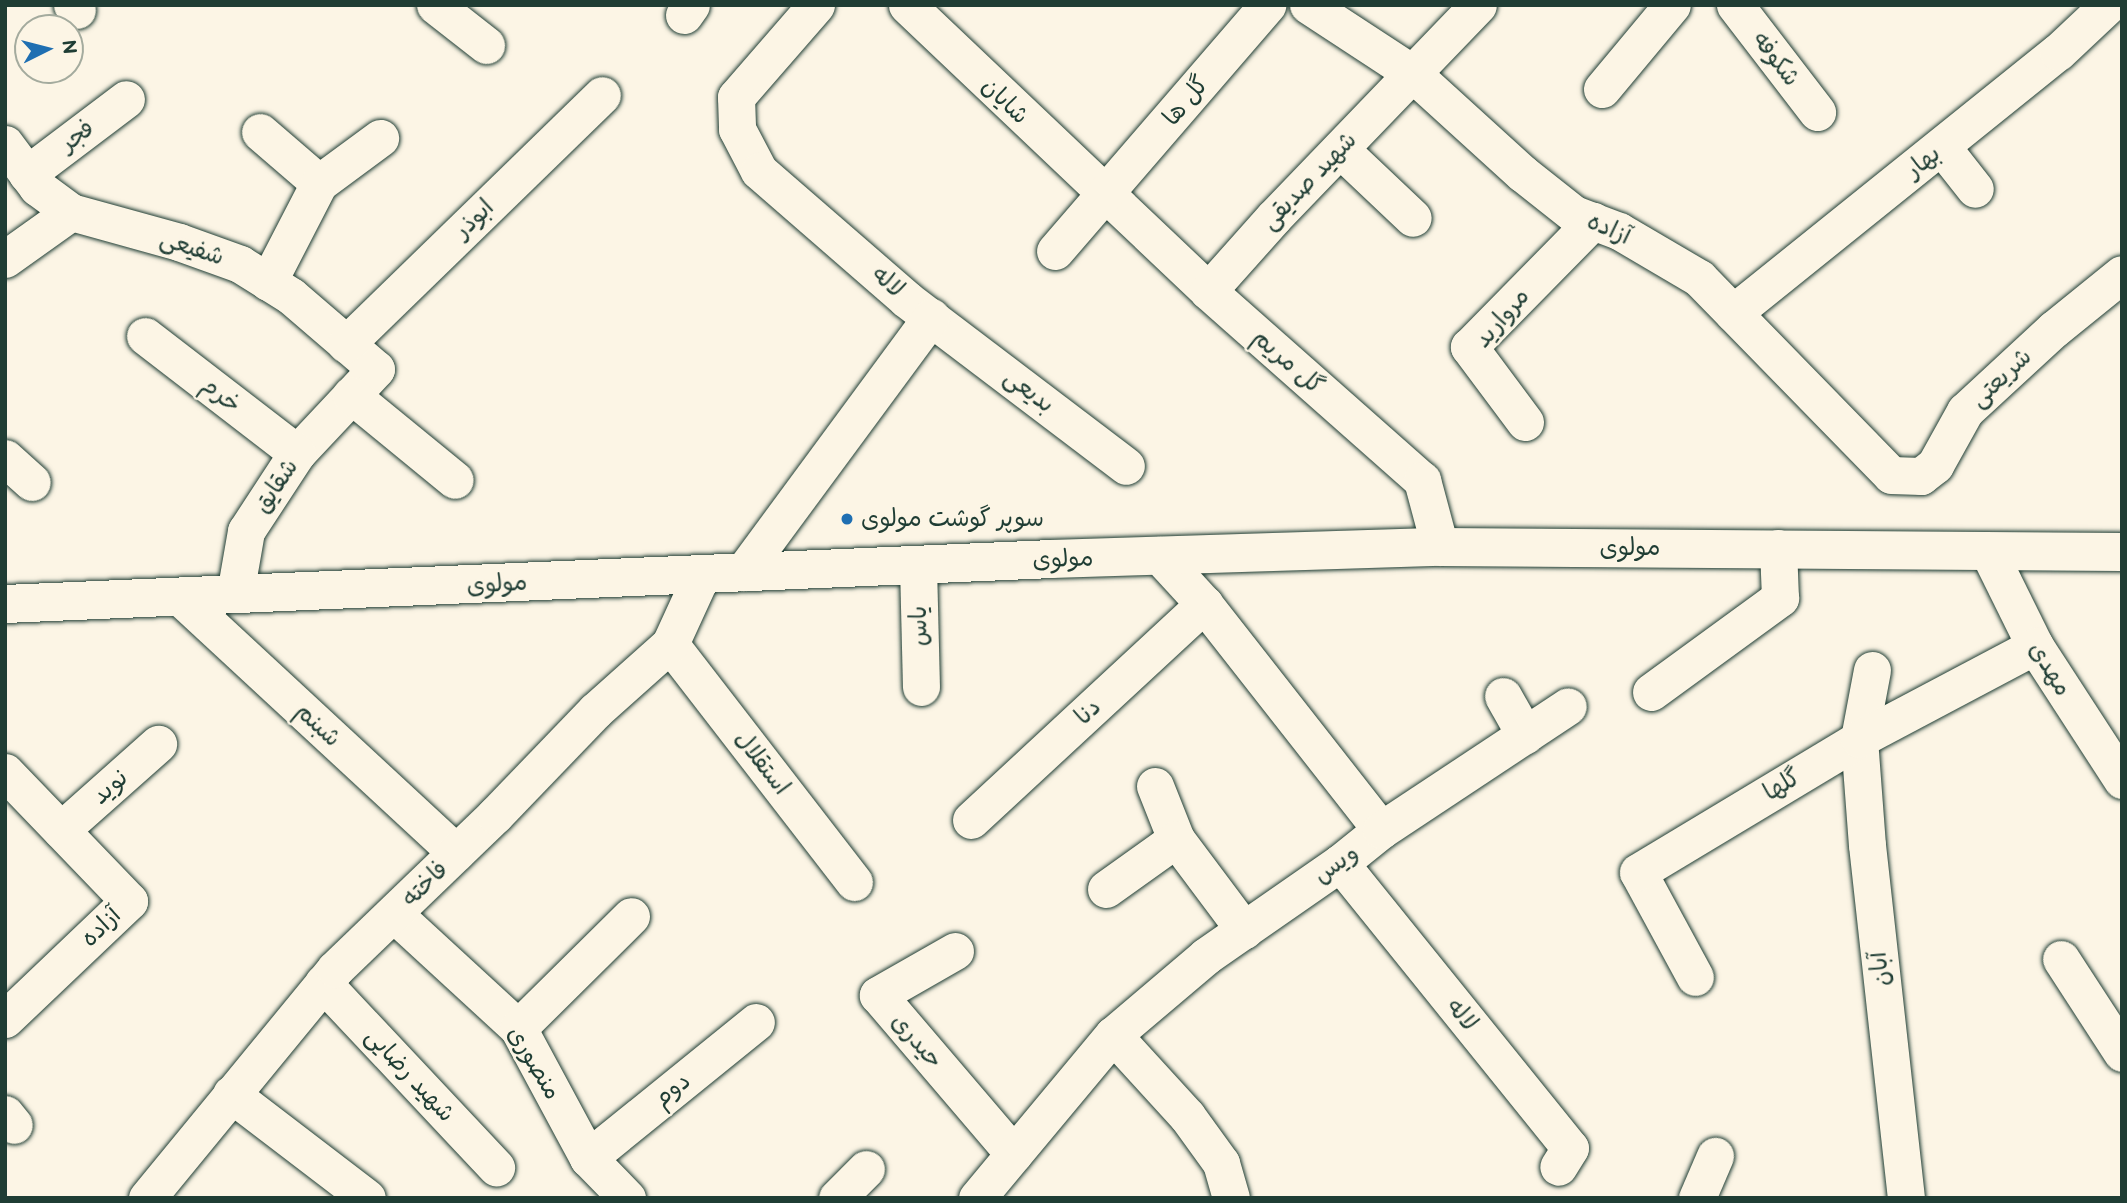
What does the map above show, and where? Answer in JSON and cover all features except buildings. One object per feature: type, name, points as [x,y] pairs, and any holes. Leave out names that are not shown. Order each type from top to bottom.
[{"type":"main road","name":"مولوی","points":[[5,604],[1159,555],[1440,547],[2122,552]]},
{"type":"street","points":[[435,5],[486,46]]},
{"type":"street","name":"لاله","points":[[816,5],[736,97],[737,129],[759,172],[931,317]]},
{"type":"street","name":"شایان","points":[[907,5],[1105,196]]},
{"type":"street","name":"گل ها","points":[[1055,251],[1267,5]]},
{"type":"street","name":"شهید صدیقی","points":[[1208,291],[1478,5]]},
{"type":"street","points":[[1602,89],[1672,5]]},
{"type":"street","name":"شکوفه","points":[[1735,5],[1817,112]]},
{"type":"street","name":"بهار","points":[[1732,313],[2058,52],[2108,5]]},
{"type":"street","name":"آزاده","points":[[1319,8],[1412,73],[1522,173],[1574,214],[1619,231],[1699,278],[1891,475]]},
{"type":"street","name":"ابوذر","points":[[346,344],[602,94]]},
{"type":"street","name":"فجر","points":[[27,174],[126,99]]},
{"type":"street","points":[[260,132],[319,183]]},
{"type":"street","points":[[268,282],[319,183],[380,138]]},
{"type":"street","name":"شفیعی","points":[[5,144],[37,187],[71,212],[179,242],[240,264],[291,296],[376,369]]},
{"type":"street","points":[[1942,147],[1975,189]]},
{"type":"street","points":[[1340,149],[1413,218]]},
{"type":"street","name":"گل مریم","points":[[1105,196],[1422,480],[1440,547]]},
{"type":"street","points":[[5,259],[71,212]]},
{"type":"street","name":"مروارید","points":[[1525,422],[1469,347],[1593,221]]},
{"type":"street","name":"شریعتی","points":[[1891,475],[1921,477],[1935,465],[1965,411],[2054,329],[2122,274]]},
{"type":"street","points":[[743,572],[931,317]]},
{"type":"street","name":"بدیعی","points":[[931,317],[1126,466]]},
{"type":"street","name":"خرم","points":[[145,336],[297,453]]},
{"type":"street","name":"شقایق","points":[[235,594],[246,531],[297,453],[376,369]]},
{"type":"street","points":[[351,395],[455,481]]},
{"type":"street","points":[[5,458],[32,482]]},
{"type":"street","points":[[1651,692],[1780,598],[1778,548]]},
{"type":"street","name":"مهدی","points":[[1989,551],[2035,646],[2122,780]]},
{"type":"street","points":[[1159,555],[1204,604],[1381,830]]},
{"type":"street","name":"یاس","points":[[918,565],[921,687]]},
{"type":"street","name":"فاخته","points":[[147,1198],[323,983],[456,853],[595,711],[670,644],[702,575]]},
{"type":"street","name":"شبنم","points":[[180,597],[456,853]]},
{"type":"street","name":"دنا","points":[[971,820],[1204,604]]},
{"type":"street","name":"استقلال","points":[[670,644],[855,882]]},
{"type":"street","name":"گلها","points":[[1695,976],[1637,872],[1859,739],[2035,646]]},
{"type":"street","name":"آبان","points":[[1872,670],[1859,739],[1867,845],[1906,1198]]},
{"type":"street","points":[[1503,696],[1525,735]]},
{"type":"street","name":"ویس","points":[[979,1197],[1113,1035],[1206,956],[1340,863],[1381,830],[1568,706]]},
{"type":"street","name":"نوید","points":[[61,830],[158,744]]},
{"type":"street","name":"آزاده","points":[[5,772],[129,901],[5,1019]]},
{"type":"street","points":[[1155,786],[1176,839],[1244,930]]},
{"type":"street","points":[[1106,889],[1176,839]]},
{"type":"street","name":"لاله","points":[[1340,863],[1570,1148],[1558,1167]]},
{"type":"street","name":"منصوری","points":[[394,914],[518,1028],[588,1158],[627,1198]]},
{"type":"street","points":[[518,1028],[631,916]]},
{"type":"street","name":"حیدری","points":[[955,951],[878,995],[1014,1154]]},
{"type":"street","points":[[2061,959],[2122,1053]]},
{"type":"street","name":"شهید رضایی","points":[[323,983],[496,1167]]},
{"type":"street","name":"دوم","points":[[588,1158],[756,1022]]},
{"type":"street","points":[[1113,1035],[1186,1116],[1221,1163],[1231,1198]]},
{"type":"street","points":[[232,1094],[367,1198]]},
{"type":"street","points":[[1696,1198],[1715,1156]]},
{"type":"street","points":[[837,1198],[866,1169]]},
{"type":"place","name":"سوپر گوشت مولوی","points":[[847,519]]}]
